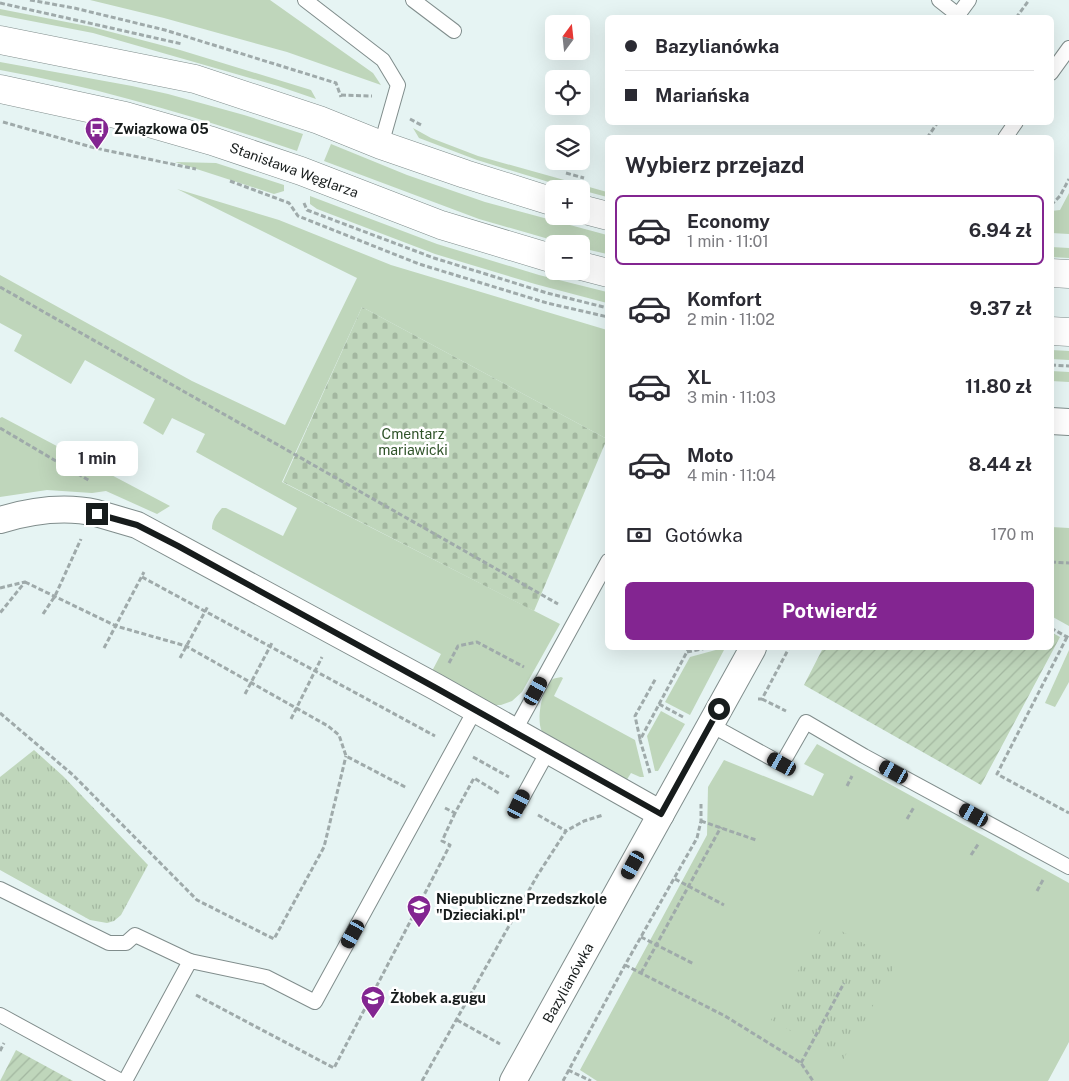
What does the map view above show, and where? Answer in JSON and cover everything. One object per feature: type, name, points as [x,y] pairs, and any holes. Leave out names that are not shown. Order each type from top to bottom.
[{"type":"street","points":[[0,40],[195,79],[319,120],[381,145],[496,185],[545,199]]},
{"type":"street","name":"Stanisława Węglarza","points":[[0,89],[125,116],[212,141],[301,171],[441,225],[545,256]]},
{"type":"street","points":[[590,211],[605,215]]},
{"type":"street","points":[[590,268],[605,272]]},
{"type":"street","points":[[1054,274],[1069,274]]},
{"type":"street","points":[[1054,331],[1069,332]]},
{"type":"street","points":[[1054,421],[1069,422]]},
{"type":"street","points":[[0,520],[17,514],[57,510],[94,513],[137,525],[335,632],[661,814]]},
{"type":"street","name":"Bazylianówka","points":[[513,1081],[752,650]]},
{"type":"lane","points":[[305,0],[383,60],[398,85],[381,145]]},
{"type":"lane","points":[[413,0],[454,31]]},
{"type":"lane","points":[[939,0],[958,15],[969,0]]},
{"type":"lane","points":[[1054,69],[1069,48]]},
{"type":"lane","points":[[514,732],[605,566]]},
{"type":"lane","points":[[0,889],[109,944],[126,942],[135,934],[190,961],[266,977],[315,1002],[428,799],[475,710]]},
{"type":"lane","points":[[710,724],[782,764],[806,722],[864,756],[1069,867]]},
{"type":"lane","points":[[519,804],[548,751]]},
{"type":"lane","points":[[125,1081],[190,961]]},
{"type":"lane","points":[[0,1016],[121,1081]]},
{"type":"path","points":[[1018,15],[1029,0]]},
{"type":"path","points":[[335,93],[370,96],[393,103],[412,121],[430,129]]},
{"type":"path","points":[[0,121],[95,148],[204,171]]},
{"type":"path","points":[[558,171],[591,180]]},
{"type":"path","points":[[221,178],[290,203],[298,216],[419,264],[547,303],[605,317]]},
{"type":"path","points":[[1054,202],[1060,196],[1069,179]]},
{"type":"path","points":[[0,287],[578,615]]},
{"type":"path","points":[[1054,364],[1069,366]]},
{"type":"path","points":[[1054,562],[1069,562]]},
{"type":"path","points":[[104,648],[144,572]]},
{"type":"path","points":[[142,577],[316,670]]},
{"type":"path","points":[[0,613],[25,582]]},
{"type":"path","points":[[0,588],[25,582],[116,626],[186,646],[328,726],[339,735],[346,756],[324,847],[274,939],[197,900],[73,774],[0,713]]},
{"type":"path","points":[[180,658],[208,606]]},
{"type":"path","points":[[1054,629],[1068,635],[997,774],[1069,813]]},
{"type":"path","points":[[291,719],[335,632]]},
{"type":"path","points":[[245,694],[273,641]]},
{"type":"path","points":[[436,688],[458,646],[477,642],[543,678]]},
{"type":"path","points":[[640,740],[687,652],[696,650]]},
{"type":"path","points":[[756,700],[762,698],[788,650]]},
{"type":"path","points":[[422,1081],[537,876],[566,831],[584,821],[616,811],[635,782],[652,781],[635,716],[656,678]]},
{"type":"path","points":[[659,704],[684,718]]},
{"type":"path","points":[[346,756],[455,814],[474,778],[566,831]]},
{"type":"path","points":[[563,1081],[625,965],[697,838],[701,803]]},
{"type":"path","points":[[700,821],[756,840]]},
{"type":"path","points":[[640,974],[721,827]]},
{"type":"path","points":[[674,879],[724,905]]},
{"type":"path","points":[[641,937],[694,964]]},
{"type":"path","points":[[625,965],[725,1016],[801,1063],[814,1081]]},
{"type":"path","points":[[801,1063],[844,983]]},
{"type":"path","points":[[457,1020],[503,1046]]},
{"type":"path","points":[[568,1070],[591,1081]]},
{"type":"green space","points":[[90,0],[270,0],[373,73],[381,85],[287,52]]},
{"type":"green space","points":[[0,9],[92,27],[180,50],[311,90],[316,99],[278,86],[93,33],[0,15]]},
{"type":"green space","points":[[0,62],[168,94],[303,134],[297,151],[150,105],[38,77],[0,70]]},
{"type":"green space","points":[[413,128],[431,138],[478,156],[564,180],[545,181],[477,160],[419,138]]},
{"type":"green space","points":[[331,144],[407,175],[485,202],[545,218],[545,225],[570,225],[605,234],[605,254],[590,250],[590,235],[545,235],[545,238],[479,219],[324,161]]},
{"type":"green space","points":[[175,162],[216,163],[284,185],[284,191],[274,194]]},
{"type":"green space","points":[[590,187],[605,191],[605,196],[590,192]]},
{"type":"green space","points":[[177,189],[279,220],[391,265],[605,329],[605,438],[362,307],[282,482],[560,624],[522,692],[512,701],[501,705],[491,705],[431,673],[441,654],[212,529],[216,515],[222,508],[226,508],[283,536],[297,508],[196,452],[205,434],[172,418],[163,435],[143,423],[155,399],[85,360],[71,384],[14,351],[22,335],[0,323],[0,275],[192,381],[285,425],[357,278]]},
{"type":"green space","points":[[1069,193],[1069,234],[1054,233],[1054,211],[1060,210]]},
{"type":"green space","points":[[310,196],[437,244],[545,276],[545,280],[559,280],[605,292],[605,302],[435,254],[317,209],[310,204]]},
{"type":"green space","points":[[1054,247],[1069,248],[1069,258],[1054,257]]},
{"type":"green space","name":"Cmentarz mariawicki","points":[[362,307],[605,438],[605,444],[534,611],[283,482]]},
{"type":"green space","points":[[1054,350],[1069,351],[1069,360],[1054,359]]},
{"type":"green space","points":[[1054,371],[1069,372],[1069,382],[1054,381]]},
{"type":"green space","points":[[2,417],[170,506],[157,514],[106,491],[92,493],[47,490],[0,497],[0,418]]},
{"type":"green space","points":[[1054,527],[1069,528],[1069,626],[1054,618]]},
{"type":"green space","points":[[1054,634],[1060,637],[1054,648]]},
{"type":"green space","points":[[716,650],[724,650],[690,715],[665,702],[690,657]]},
{"type":"green space","points":[[822,650],[1053,650],[981,785],[804,685]]},
{"type":"green space","points":[[1069,650],[1069,682],[1055,707],[1045,703]]},
{"type":"green space","points":[[561,677],[563,678],[554,696],[635,740],[644,777],[631,773],[626,781],[543,733],[540,713],[543,697],[549,683]]},
{"type":"green space","points":[[661,711],[685,724],[658,771],[655,771],[647,736]]},
{"type":"green space","points":[[817,744],[1069,883],[1069,1042],[1048,1081],[597,1081],[580,1070],[707,835],[708,787],[724,760],[813,796],[824,774],[804,764]]},
{"type":"green space","points":[[34,750],[63,776],[148,865],[121,915],[114,921],[107,923],[90,920],[0,870],[0,777]]},
{"type":"green space","points":[[825,922],[897,962],[843,1060],[771,1020]]},
{"type":"green space","points":[[16,1050],[73,1081],[0,1081]]},
{"type":"place","name":"Związkowa 05","points":[[97,150]]},
{"type":"place","name":"Niepubliczne Przedszkole \"Dzieciaki.pl\"","points":[[419,928]]},
{"type":"place","name":"Żłobek a.gugu","points":[[373,1019]]},
{"type":"route","points":[[97,514],[137,525],[178,546],[661,814],[719,709]]}]
